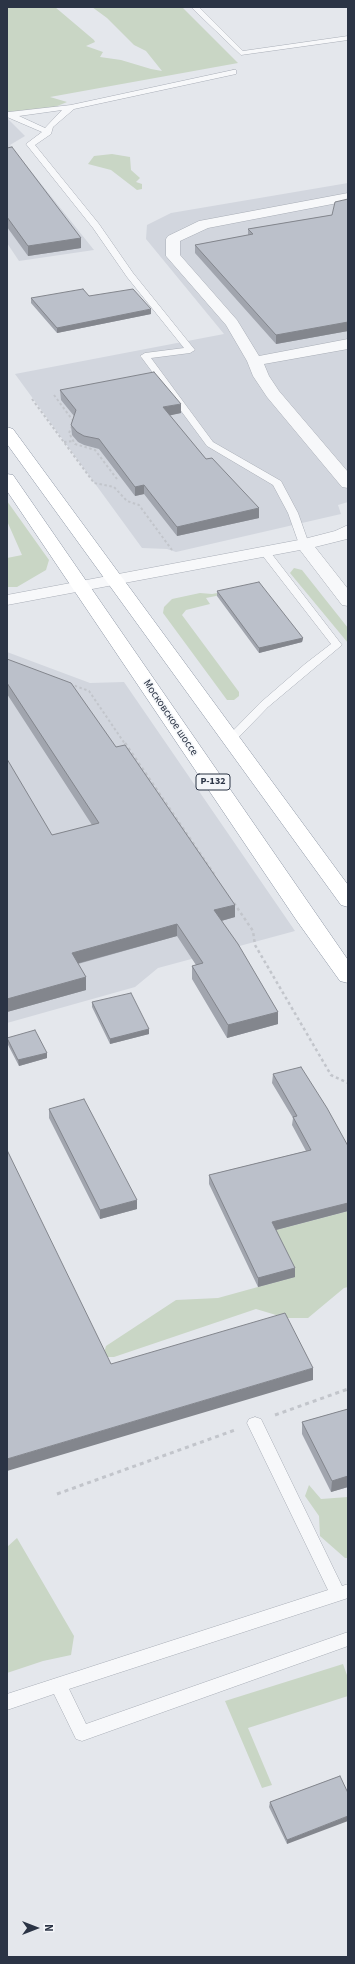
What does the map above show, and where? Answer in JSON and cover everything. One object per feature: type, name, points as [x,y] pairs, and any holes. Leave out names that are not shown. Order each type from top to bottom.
[{"type":"highway","points":[[7,432],[348,900]]},
{"type":"highway","name":"Московское шоссе","points":[[7,479],[305,916],[348,976]]},
{"type":"street","points":[[348,197],[204,224],[173,239],[173,256],[232,323],[255,361],[261,376],[273,394],[348,483]]},
{"type":"street","points":[[255,361],[348,344]]},
{"type":"street","points":[[7,600],[304,544],[341,535],[348,530]]},
{"type":"street","points":[[304,544],[348,601]]},
{"type":"lane","points":[[194,7],[241,53],[348,38]]},
{"type":"lane","points":[[8,114],[71,107],[233,72]]},
{"type":"lane","points":[[71,107],[49,126],[48,132],[30,144],[96,226],[130,275],[162,313],[190,350],[145,356],[210,444],[277,483],[292,513],[304,544]]},
{"type":"lane","points":[[8,114],[48,132]]},
{"type":"lane","points":[[230,740],[264,705],[309,666],[337,646],[264,551]]},
{"type":"lane","points":[[7,1702],[343,1592],[255,1423]]},
{"type":"lane","points":[[58,1685],[82,1733],[348,1639]]},
{"type":"path","points":[[54,395],[75,424],[69,434],[73,440],[82,447],[95,450],[117,479]]},
{"type":"path","points":[[32,400],[94,483],[114,487],[127,501],[139,505],[184,566]]},
{"type":"path","points":[[64,442],[73,440]]},
{"type":"path","points":[[69,683],[89,691],[218,879]]},
{"type":"path","points":[[231,899],[253,931],[255,945],[331,1075],[348,1083]]},
{"type":"path","points":[[57,1494],[348,1389]]},
{"type":"shaded area","points":[[7,118],[25,136],[10,145],[94,250],[19,261],[7,243]]},
{"type":"shaded area","points":[[348,183],[348,502],[338,505],[341,514],[176,552],[167,549],[142,548],[15,374],[224,334],[146,239],[147,225],[171,213]]},
{"type":"shaded area","points":[[7,652],[90,683],[124,682],[295,931],[158,968],[135,987],[7,1023]]},
{"type":"green space","points":[[7,7],[55,7],[94,40],[95,42],[86,46],[103,52],[100,57],[121,60],[162,71],[146,51],[134,45],[107,18],[92,7],[182,7],[238,63],[50,97],[67,102],[55,107],[7,113]]},
{"type":"green space","points":[[112,154],[130,157],[131,170],[140,178],[136,182],[142,184],[142,189],[137,190],[111,170],[88,164],[94,156]]},
{"type":"green space","points":[[7,501],[49,560],[46,570],[17,587],[7,587],[7,558],[22,555],[7,521]]},
{"type":"green space","points":[[294,568],[302,570],[348,628],[348,643],[290,573]]},
{"type":"green space","points":[[249,587],[250,589],[206,598],[210,604],[186,610],[182,615],[239,692],[239,696],[234,700],[227,700],[163,613],[164,607],[172,599],[200,593],[212,594]]},
{"type":"green space","points":[[348,1211],[348,1287],[344,1288],[308,1318],[286,1318],[256,1309],[114,1357],[105,1357],[104,1353],[106,1346],[176,1300],[218,1298],[294,1277],[272,1231]]},
{"type":"green space","points":[[309,1485],[321,1499],[348,1497],[348,1558],[345,1558],[320,1536],[319,1516],[305,1496]]},
{"type":"green space","points":[[17,1538],[74,1636],[71,1655],[43,1661],[7,1673],[7,1547]]},
{"type":"green space","points":[[343,1664],[348,1678],[348,1696],[248,1728],[272,1785],[262,1788],[225,1701]]},
{"type":"building","points":[[12,147],[81,238],[28,246],[7,217],[7,148]]},
{"type":"building","points":[[348,199],[348,322],[276,335],[195,245],[253,234],[248,229],[332,215],[335,202]]},
{"type":"building","points":[[83,289],[89,296],[133,289],[151,309],[57,328],[31,298]]},
{"type":"building","points":[[154,372],[181,404],[163,407],[206,459],[212,458],[259,508],[177,527],[144,485],[135,487],[99,439],[84,436],[77,432],[71,425],[76,410],[60,390]]},
{"type":"building","points":[[259,582],[303,638],[259,648],[217,591]]},
{"type":"building","points":[[7,659],[71,683],[116,747],[125,745],[235,905],[214,910],[238,944],[278,1012],[228,1025],[192,966],[203,963],[177,924],[72,953],[86,977],[7,999],[7,759],[52,835],[99,823],[7,683]]},
{"type":"building","points":[[131,993],[149,1029],[110,1039],[92,1002]]},
{"type":"building","points":[[35,1030],[47,1053],[18,1060],[7,1038]]},
{"type":"building","points":[[301,1067],[327,1108],[348,1146],[348,1203],[272,1222],[295,1268],[258,1278],[209,1175],[311,1150],[293,1117],[297,1116],[273,1074]]},
{"type":"building","points":[[84,1099],[137,1200],[100,1210],[49,1109]]},
{"type":"building","points":[[7,1150],[111,1364],[285,1313],[313,1368],[7,1459]]},
{"type":"building","points":[[348,1409],[348,1476],[332,1481],[302,1422]]},
{"type":"building","points":[[340,1776],[348,1793],[348,1816],[287,1840],[270,1802]]}]
